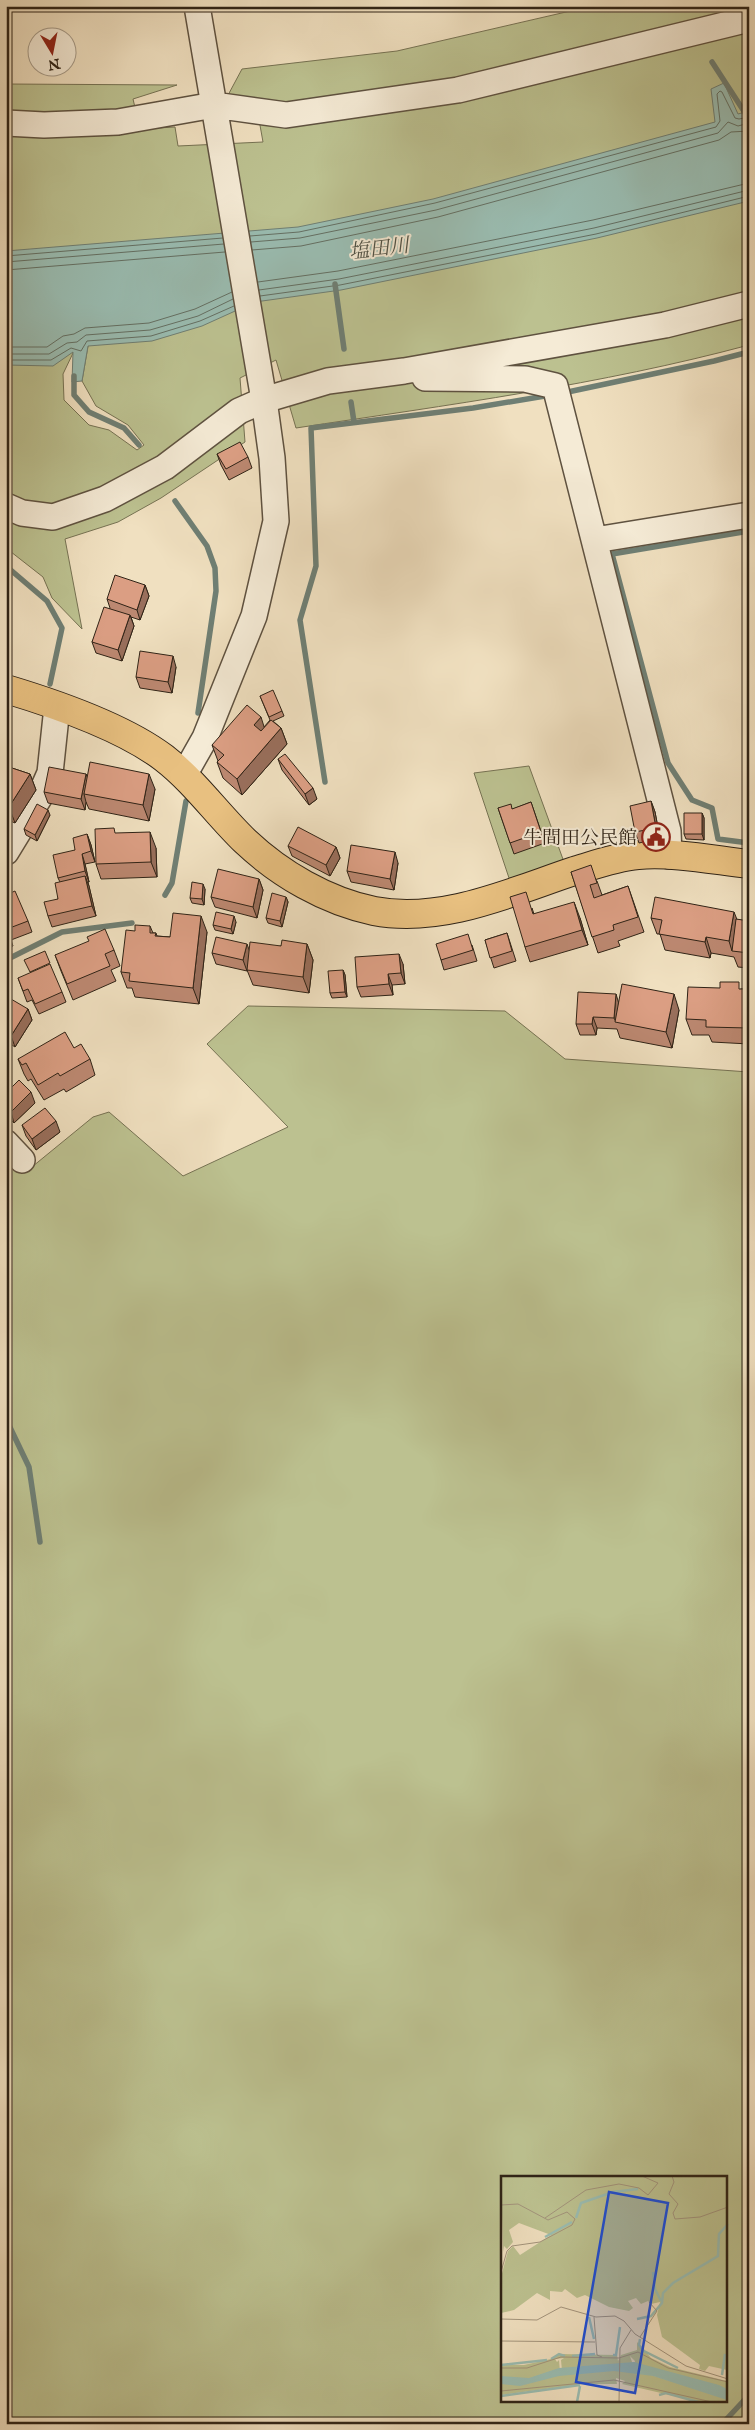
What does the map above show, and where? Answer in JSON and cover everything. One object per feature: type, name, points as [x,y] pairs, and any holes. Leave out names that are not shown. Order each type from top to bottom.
[{"type":"main road","points":[[6,689],[117,731],[163,758],[184,775],[245,841],[285,873],[327,896],[374,911],[417,914],[462,907],[598,864],[638,855],[669,856],[749,864]]},
{"type":"street","points":[[184,775],[205,738],[254,616],[276,521],[272,458],[264,400],[197,6]]},
{"type":"street","points":[[6,123],[44,125],[118,122],[214,105],[286,115],[458,90],[749,18]]},
{"type":"street","points":[[6,506],[22,513],[53,517],[105,500],[165,467],[239,411],[264,400],[328,381],[404,371],[665,325],[749,304]]},
{"type":"street","points":[[404,371],[429,379],[524,379],[555,386],[668,831],[669,856]]},
{"type":"street","points":[[595,540],[749,515]]},
{"type":"street","points":[[6,852],[39,798],[50,773],[57,707]]},
{"type":"green space","points":[[592,6],[749,6],[749,149],[6,292],[6,84],[177,85],[133,99],[140,129],[175,127],[178,146],[263,142],[256,103],[227,97],[242,69],[397,51]]},
{"type":"green space","points":[[749,180],[749,345],[637,372],[580,383],[296,428],[276,360],[240,378],[245,442],[161,498],[118,522],[65,539],[82,629],[52,598],[43,577],[6,548],[6,332],[74,351],[63,374],[64,400],[89,425],[109,430],[137,450],[144,445],[128,425],[96,406],[82,381],[88,346],[80,335]]},
{"type":"green space","points":[[529,766],[564,862],[510,881],[474,773]]},
{"type":"green space","points":[[248,1006],[505,1011],[565,1059],[749,1072],[749,2424],[6,2424],[6,1153],[27,1171],[93,1117],[109,1112],[183,1176],[288,1127],[207,1044]]},
{"type":"water","name":"塩田川","points":[[724,83],[738,114],[749,111],[749,201],[597,238],[341,290],[255,302],[202,326],[152,341],[88,346],[82,381],[72,382],[73,352],[53,366],[6,365],[6,251],[298,227],[433,199],[715,122],[711,89]]},
{"type":"building","points":[[240,442],[248,457],[226,469],[217,454]]},
{"type":"building","points":[[115,575],[145,585],[137,610],[107,599]]},
{"type":"building","points":[[104,607],[130,615],[118,650],[92,642]]},
{"type":"building","points":[[140,651],[173,656],[168,682],[136,677]]},
{"type":"building","points":[[273,690],[282,711],[269,717],[260,696]]},
{"type":"building","points":[[247,705],[261,717],[254,725],[261,731],[271,720],[281,728],[237,779],[217,762],[224,755],[212,745]]},
{"type":"building","points":[[285,754],[313,788],[305,794],[278,759]]},
{"type":"building","points":[[90,762],[149,774],[143,805],[84,794]]},
{"type":"building","points":[[6,766],[30,774],[9,807],[6,806]]},
{"type":"building","points":[[49,767],[86,774],[81,799],[44,792]]},
{"type":"building","points":[[651,801],[656,828],[635,832],[630,806]]},
{"type":"building","points":[[531,802],[541,832],[510,843],[498,808],[511,804],[512,809]]},
{"type":"building","points":[[37,804],[48,810],[35,835],[24,829]]},
{"type":"building","points":[[684,813],[702,813],[702,834],[684,834]]},
{"type":"building","points":[[298,827],[336,847],[326,865],[288,846]]},
{"type":"building","points":[[114,828],[115,833],[150,832],[151,862],[96,864],[95,829]]},
{"type":"building","points":[[87,834],[91,851],[82,854],[85,871],[58,878],[53,855],[75,850],[73,838]]},
{"type":"building","points":[[351,845],[395,852],[390,879],[347,871]]},
{"type":"building","points":[[591,865],[597,883],[590,885],[594,898],[628,886],[638,917],[613,925],[614,930],[592,937],[571,872]]},
{"type":"building","points":[[218,869],[259,879],[253,907],[211,897]]},
{"type":"building","points":[[85,876],[92,906],[48,916],[44,902],[58,899],[55,883]]},
{"type":"building","points":[[192,882],[203,884],[202,899],[190,898]]},
{"type":"building","points":[[15,891],[28,921],[7,929],[9,935],[6,936],[6,895]]},
{"type":"building","points":[[526,892],[533,914],[574,902],[582,930],[525,947],[510,897]]},
{"type":"building","points":[[272,893],[286,897],[280,921],[266,918]]},
{"type":"building","points":[[655,897],[734,912],[729,941],[706,937],[705,942],[659,934],[662,920],[651,918]]},
{"type":"building","points":[[216,912],[234,916],[231,929],[213,925]]},
{"type":"building","points":[[173,913],[201,916],[193,988],[129,981],[130,973],[121,972],[126,930],[135,931],[135,925],[150,926],[150,933],[156,933],[155,936],[170,937]]},
{"type":"building","points":[[736,919],[749,921],[749,953],[732,951]]},
{"type":"building","points":[[105,929],[114,950],[105,954],[110,966],[67,984],[55,955],[89,941],[87,937]]},
{"type":"building","points":[[507,933],[512,951],[490,958],[485,940]]},
{"type":"building","points":[[468,934],[473,950],[441,960],[436,944]]},
{"type":"building","points":[[216,937],[247,944],[243,960],[212,953]]},
{"type":"building","points":[[282,940],[307,944],[303,977],[247,970],[250,942],[281,946]]},
{"type":"building","points":[[45,951],[50,963],[30,972],[24,960]]},
{"type":"building","points":[[399,954],[401,973],[388,974],[389,984],[357,987],[355,957]]},
{"type":"building","points":[[50,964],[62,992],[35,1004],[28,989],[23,991],[18,978]]},
{"type":"building","points":[[343,970],[345,992],[330,993],[328,971]]},
{"type":"building","points":[[720,982],[739,982],[739,989],[749,989],[749,1028],[706,1027],[706,1020],[686,1019],[688,987],[720,988]]},
{"type":"building","points":[[622,984],[674,994],[666,1032],[615,1022]]},
{"type":"building","points":[[578,992],[616,994],[614,1018],[593,1017],[592,1024],[576,1024]]},
{"type":"building","points":[[11,999],[28,1009],[11,1036],[6,1033],[6,1006]]},
{"type":"building","points":[[65,1032],[74,1048],[81,1044],[90,1059],[60,1076],[58,1073],[38,1085],[26,1063],[22,1065],[18,1059]]},
{"type":"building","points":[[19,1080],[31,1092],[11,1112],[6,1108],[6,1093]]},
{"type":"building","points":[[45,1108],[56,1121],[32,1139],[22,1125]]},
{"type":"waterway","points":[[712,62],[749,119]]},
{"type":"waterway","points":[[335,284],[344,349]]},
{"type":"waterway","points":[[563,393],[749,352]]},
{"type":"waterway","points":[[74,376],[74,395],[89,412],[124,428],[139,445]]},
{"type":"waterway","points":[[325,782],[300,620],[316,566],[311,428],[473,408],[551,395]]},
{"type":"waterway","points":[[351,402],[354,422]]},
{"type":"waterway","points":[[175,501],[207,546],[215,568],[216,591],[198,713]]},
{"type":"waterway","points":[[749,531],[612,554],[668,763],[692,800],[712,808],[718,839],[749,843]]},
{"type":"waterway","points":[[6,566],[47,601],[62,628],[50,684]]},
{"type":"waterway","points":[[165,895],[172,883],[186,801]]},
{"type":"waterway","points":[[6,960],[62,932],[132,923]]},
{"type":"waterway","points":[[6,1419],[29,1467],[40,1542]]},
{"type":"waterway","points":[[722,2424],[749,2395]]},
{"type":"place","name":"牛間田公民館","points":[[656,837]]}]
